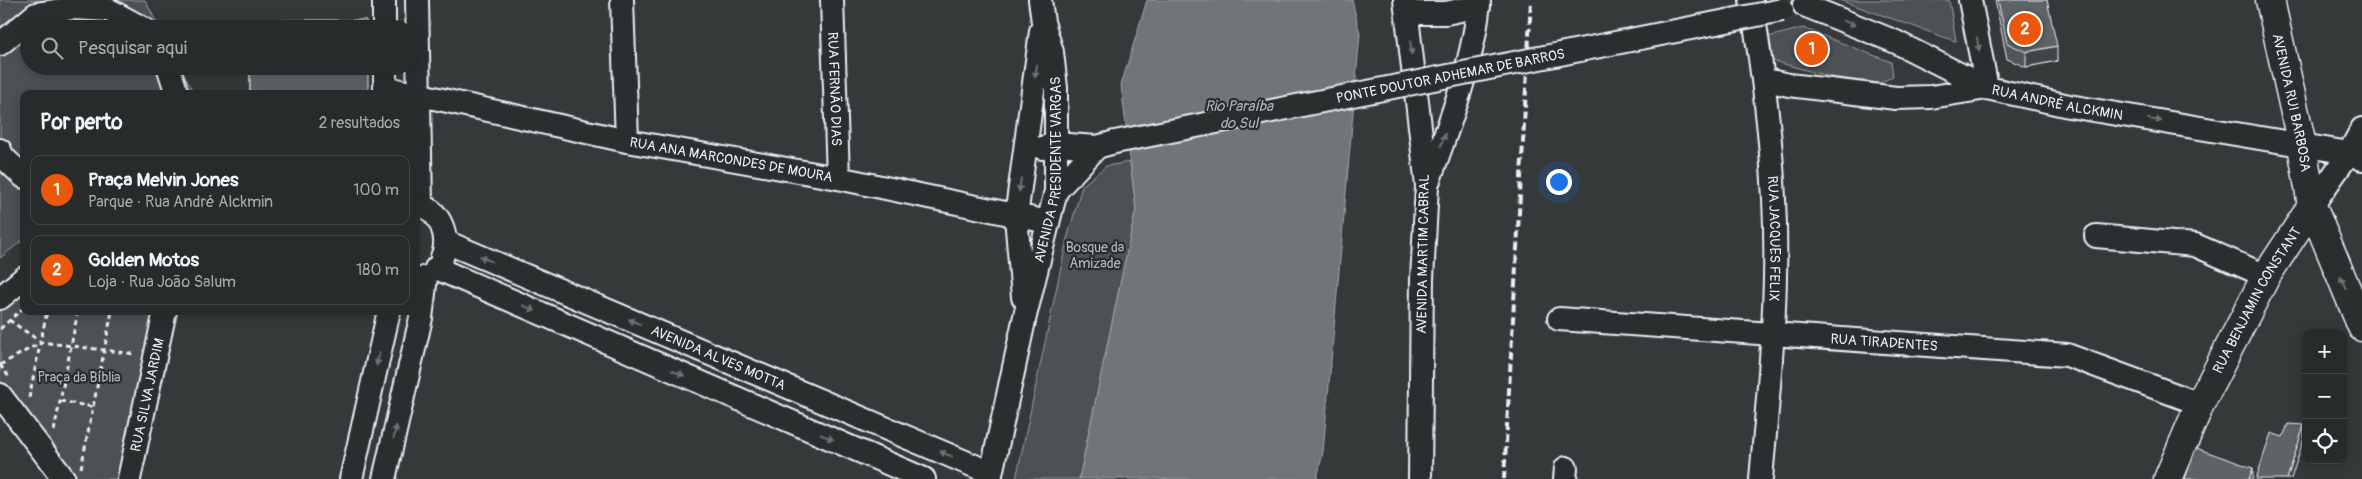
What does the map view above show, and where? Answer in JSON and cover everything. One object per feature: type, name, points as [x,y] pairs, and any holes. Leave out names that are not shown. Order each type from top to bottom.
[{"type":"main road","name":"AVENIDA RUI BARBOSA","points":[[2270,0],[2302,145],[2312,206],[2362,327]]},
{"type":"main road","name":"RUA BENJAMIN CONSTANT","points":[[2168,479],[2200,404],[2266,276],[2312,206]]},
{"type":"street","points":[[125,0],[139,20]]},
{"type":"street","points":[[384,0],[384,20]]},
{"type":"street","points":[[417,0],[417,20]]},
{"type":"street","points":[[622,0],[627,141]]},
{"type":"street","name":"RUA FERNÃO DIAS","points":[[832,0],[838,178]]},
{"type":"street","name":"AVENIDA PRESIDENTE VARGAS","points":[[990,476],[1025,316],[1056,191],[1056,88],[1052,52],[1043,22],[1040,0]]},
{"type":"street","name":"RUA JACQUES FELIX","points":[[1751,0],[1765,80],[1774,200],[1773,335],[1761,479]]},
{"type":"street","points":[[1970,0],[1987,88]]},
{"type":"street","points":[[1406,6],[1446,13],[1479,3],[1470,52],[1451,120],[1427,186]]},
{"type":"street","points":[[1809,3],[1896,42],[1987,88]]},
{"type":"street","name":"PONTE DOUTOR ADHEMAR DE BARROS","points":[[1055,144],[1106,144],[1782,10],[1809,3]]},
{"type":"street","name":"AVENIDA MARTIM CABRAL","points":[[1406,6],[1427,186],[1422,279],[1420,479]]},
{"type":"street","points":[[21,20],[32,7],[109,10],[128,20]]},
{"type":"street","points":[[0,44],[20,21]]},
{"type":"street","name":"AVENIDA PRESIDENTE VARGAS","points":[[1025,316],[1016,217],[1043,22]]},
{"type":"street","points":[[171,75],[176,90]]},
{"type":"street","points":[[416,75],[416,90]]},
{"type":"street","name":"RUA ANDRÉ ALCKMIN","points":[[1765,80],[1789,85],[1896,98],[1931,98],[1987,88],[2069,106],[2302,145],[2356,156]]},
{"type":"street","name":"RUA ANA MARCONDES DE MOURA","points":[[385,82],[406,90]]},
{"type":"street","name":"RUA ANA MARCONDES DE MOURA","points":[[420,95],[627,141],[838,178],[1016,217],[1048,222]]},
{"type":"street","name":"RUA BENJAMIN CONSTANT","points":[[2312,206],[2356,156],[2362,130]]},
{"type":"street","points":[[1024,153],[1055,144]]},
{"type":"street","points":[[1056,191],[1106,144]]},
{"type":"street","points":[[0,150],[4,157],[20,173]]},
{"type":"street","points":[[384,479],[421,318],[426,275],[444,254],[446,242],[443,228],[434,213],[420,205]]},
{"type":"street","points":[[2096,236],[2195,245],[2266,276]]},
{"type":"street","name":"AVENIDA ALVES MOTTA","points":[[446,242],[990,476]]},
{"type":"street","name":"AVENIDA ALVES MOTTA","points":[[426,275],[703,383],[924,479]]},
{"type":"street","points":[[0,298],[20,281]]},
{"type":"street","name":"RUA SILVA JARDIM","points":[[129,479],[165,315]]},
{"type":"street","points":[[351,479],[388,315]]},
{"type":"street","name":"RUA TIRADENTES","points":[[1559,319],[2068,355],[2200,404]]},
{"type":"street","points":[[703,383],[716,357]]},
{"type":"street","points":[[0,395],[72,475]]},
{"type":"path","points":[[0,328],[20,310]]},
{"type":"path","points":[[28,401],[46,315]]},
{"type":"path","points":[[53,434],[77,315]]},
{"type":"path","points":[[72,475],[93,407],[111,315]]},
{"type":"path","points":[[9,320],[41,342],[156,357]]},
{"type":"path","points":[[0,365],[41,342]]},
{"type":"path","points":[[60,401],[93,407]]},
{"type":"green space","points":[[0,0],[145,0],[155,20],[20,20],[20,75],[184,75],[192,90],[20,90],[20,242],[0,258]]},
{"type":"green space","points":[[1839,0],[1949,0],[1956,41],[1955,41]]},
{"type":"green space","points":[[1803,28],[1891,62],[1893,76],[1880,83],[1831,77],[1769,60],[1764,38]]},
{"type":"green space","name":"Bosque da Amizade","points":[[1130,162],[1136,209],[1079,479],[1016,479],[1067,239],[1082,186],[1106,166]]},
{"type":"green space","name":"Praça da Bíblia","points":[[20,294],[20,315],[159,315],[124,479],[76,479],[0,380],[0,312]]},
{"type":"water","name":"Rio Paraíba do Sul","points":[[1147,0],[1352,0],[1360,34],[1323,452],[1317,479],[1079,479],[1136,209],[1121,85]]},
{"type":"building","points":[[1998,0],[2047,0],[2057,46],[2026,52],[2007,43]]},
{"type":"building","points":[[250,75],[368,75],[368,90],[250,90]]},
{"type":"building","points":[[2288,424],[2302,425],[2302,431],[2287,479],[2256,479],[2271,433],[2283,437]]},
{"type":"building","points":[[2196,448],[2253,468],[2249,479],[2185,479]]},
{"type":"railway","points":[[1504,479],[1531,0]]},
{"type":"place","name":"Golden Motos","points":[[2025,29]]},
{"type":"place","name":"Praça Melvin Jones","points":[[1812,49]]}]
